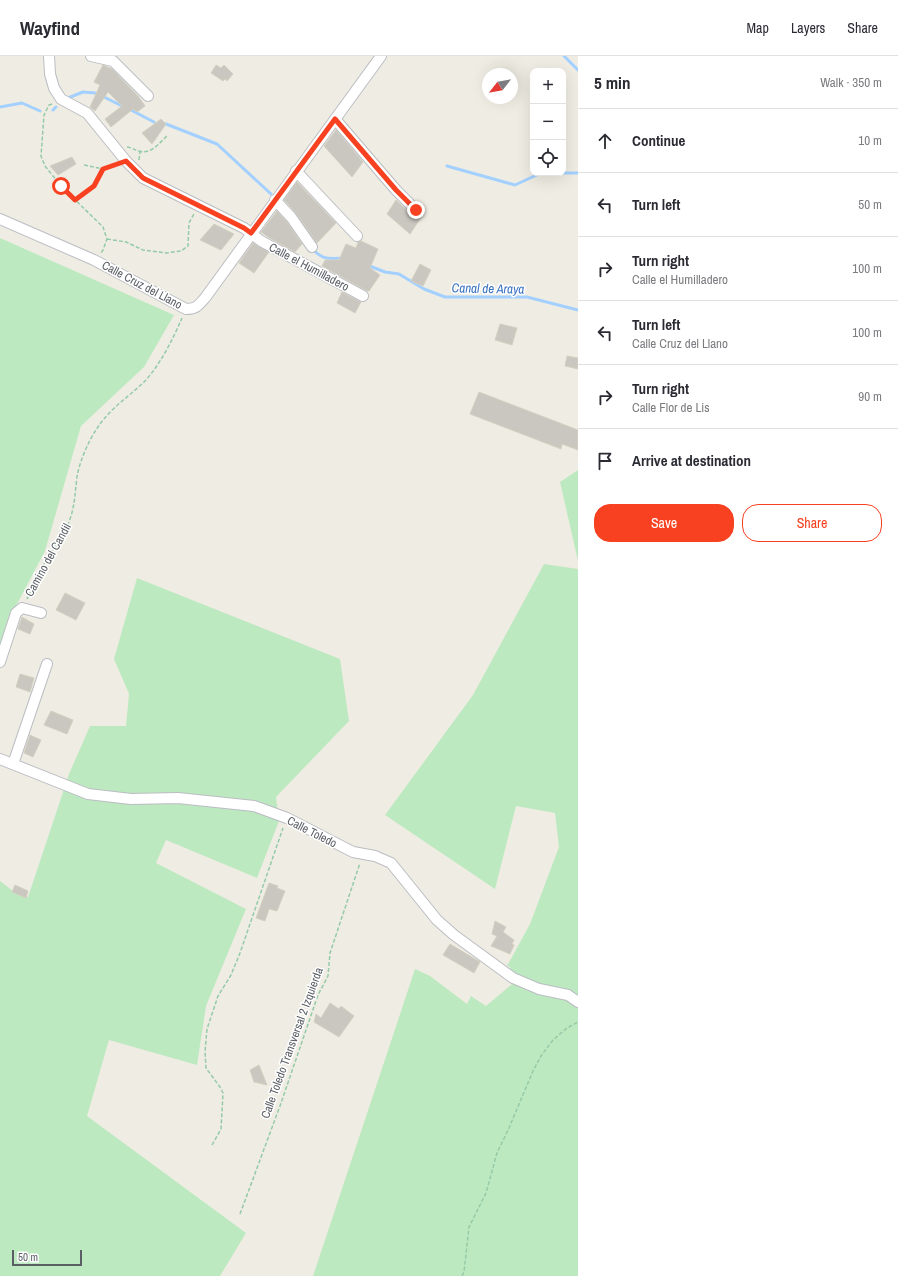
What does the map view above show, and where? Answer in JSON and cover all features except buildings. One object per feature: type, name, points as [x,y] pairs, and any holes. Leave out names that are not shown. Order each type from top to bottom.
[{"type":"street","points":[[49,56],[50,74],[54,88],[61,99]]},
{"type":"street","points":[[91,56],[113,61],[148,96]]},
{"type":"street","name":"Calle Cruz del Llano","points":[[0,219],[94,260],[186,309],[193,309],[199,305],[381,56]]},
{"type":"street","name":"Calle el Humilladero","points":[[61,99],[87,112],[126,161],[143,178],[244,228],[261,241],[363,296]]},
{"type":"street","points":[[335,119],[396,190],[416,210]]},
{"type":"street","points":[[296,171],[357,236]]},
{"type":"street","points":[[275,200],[291,217],[312,247]]},
{"type":"street","name":"Camino del Candil","points":[[0,662],[16,613],[22,608],[41,613]]},
{"type":"street","points":[[13,764],[47,664]]},
{"type":"street","name":"Calle Toledo","points":[[0,759],[88,794],[131,799],[178,798],[254,806],[287,818],[353,852],[375,856],[391,863],[437,920],[454,935],[513,978],[539,989],[568,995],[578,1002]]},
{"type":"path","points":[[61,99],[50,105],[44,115],[41,156],[45,166],[61,186],[103,227],[107,239],[103,250],[94,260]]},
{"type":"path","points":[[115,147],[129,146],[140,152],[146,152],[154,149],[167,136]]},
{"type":"path","points":[[84,165],[103,169],[126,161]]},
{"type":"path","points":[[75,200],[94,186],[103,169]]},
{"type":"path","points":[[107,239],[126,242],[143,250],[166,253],[181,251],[188,246],[189,223],[193,215],[203,208]]},
{"type":"path","name":"Camino del Candil","points":[[22,608],[45,562],[63,536],[70,520],[75,505],[77,476],[87,447],[95,430],[109,412],[144,382],[154,370],[174,335],[186,309]]},
{"type":"path","points":[[212,1145],[221,1129],[223,1093],[206,1068],[205,1052],[207,1029],[218,996],[231,975],[240,953],[287,818]]},
{"type":"path","name":"Calle Toledo Transversal 2 Izquierda","points":[[240,1214],[290,1077],[318,994],[328,976],[330,953],[364,854]]},
{"type":"path","points":[[462,1276],[464,1272],[469,1227],[486,1192],[498,1153],[532,1071],[553,1040],[567,1028],[578,1022]]},
{"type":"green space","points":[[0,238],[174,315],[144,367],[81,426],[45,551],[6,625],[0,645]]},
{"type":"green space","points":[[578,470],[578,561],[560,482]]},
{"type":"green space","points":[[544,564],[578,569],[578,1276],[313,1276],[415,969],[430,976],[467,1004],[471,996],[486,1006],[512,984],[510,967],[507,966],[530,924],[559,847],[555,813],[516,806],[495,889],[385,815],[473,695]]},
{"type":"green space","points":[[137,578],[340,659],[349,721],[276,797],[279,821],[257,878],[166,840],[156,863],[246,909],[206,1006],[197,1065],[109,1040],[87,1116],[246,1233],[220,1276],[0,1276],[0,881],[13,891],[28,897],[69,774],[90,726],[126,726],[129,694],[114,659]]},
{"type":"waterway","points":[[564,56],[578,70]]},
{"type":"waterway","name":"Canal de Araya","points":[[68,98],[83,92],[95,93]]},
{"type":"waterway","name":"Canal de Araya","points":[[104,97],[124,107]]},
{"type":"waterway","name":"Canal de Araya","points":[[0,107],[22,103],[40,111]]},
{"type":"waterway","name":"Canal de Araya","points":[[53,110],[56,107]]},
{"type":"waterway","name":"Canal de Araya","points":[[129,109],[154,122]]},
{"type":"waterway","name":"Canal de Araya","points":[[166,124],[217,144],[271,194]]},
{"type":"waterway","points":[[447,166],[515,185],[534,176]]},
{"type":"waterway","points":[[566,173],[578,173]]},
{"type":"waterway","name":"Canal de Araya","points":[[312,249],[326,258],[342,258]]},
{"type":"waterway","name":"Canal de Araya","points":[[367,265],[385,272],[399,274],[424,289],[445,297],[527,297],[578,310]]},
{"type":"route","points":[[61,186],[75,200],[94,186],[103,169],[126,161],[143,178],[244,228],[251,233],[335,119],[396,190],[416,210]]}]
